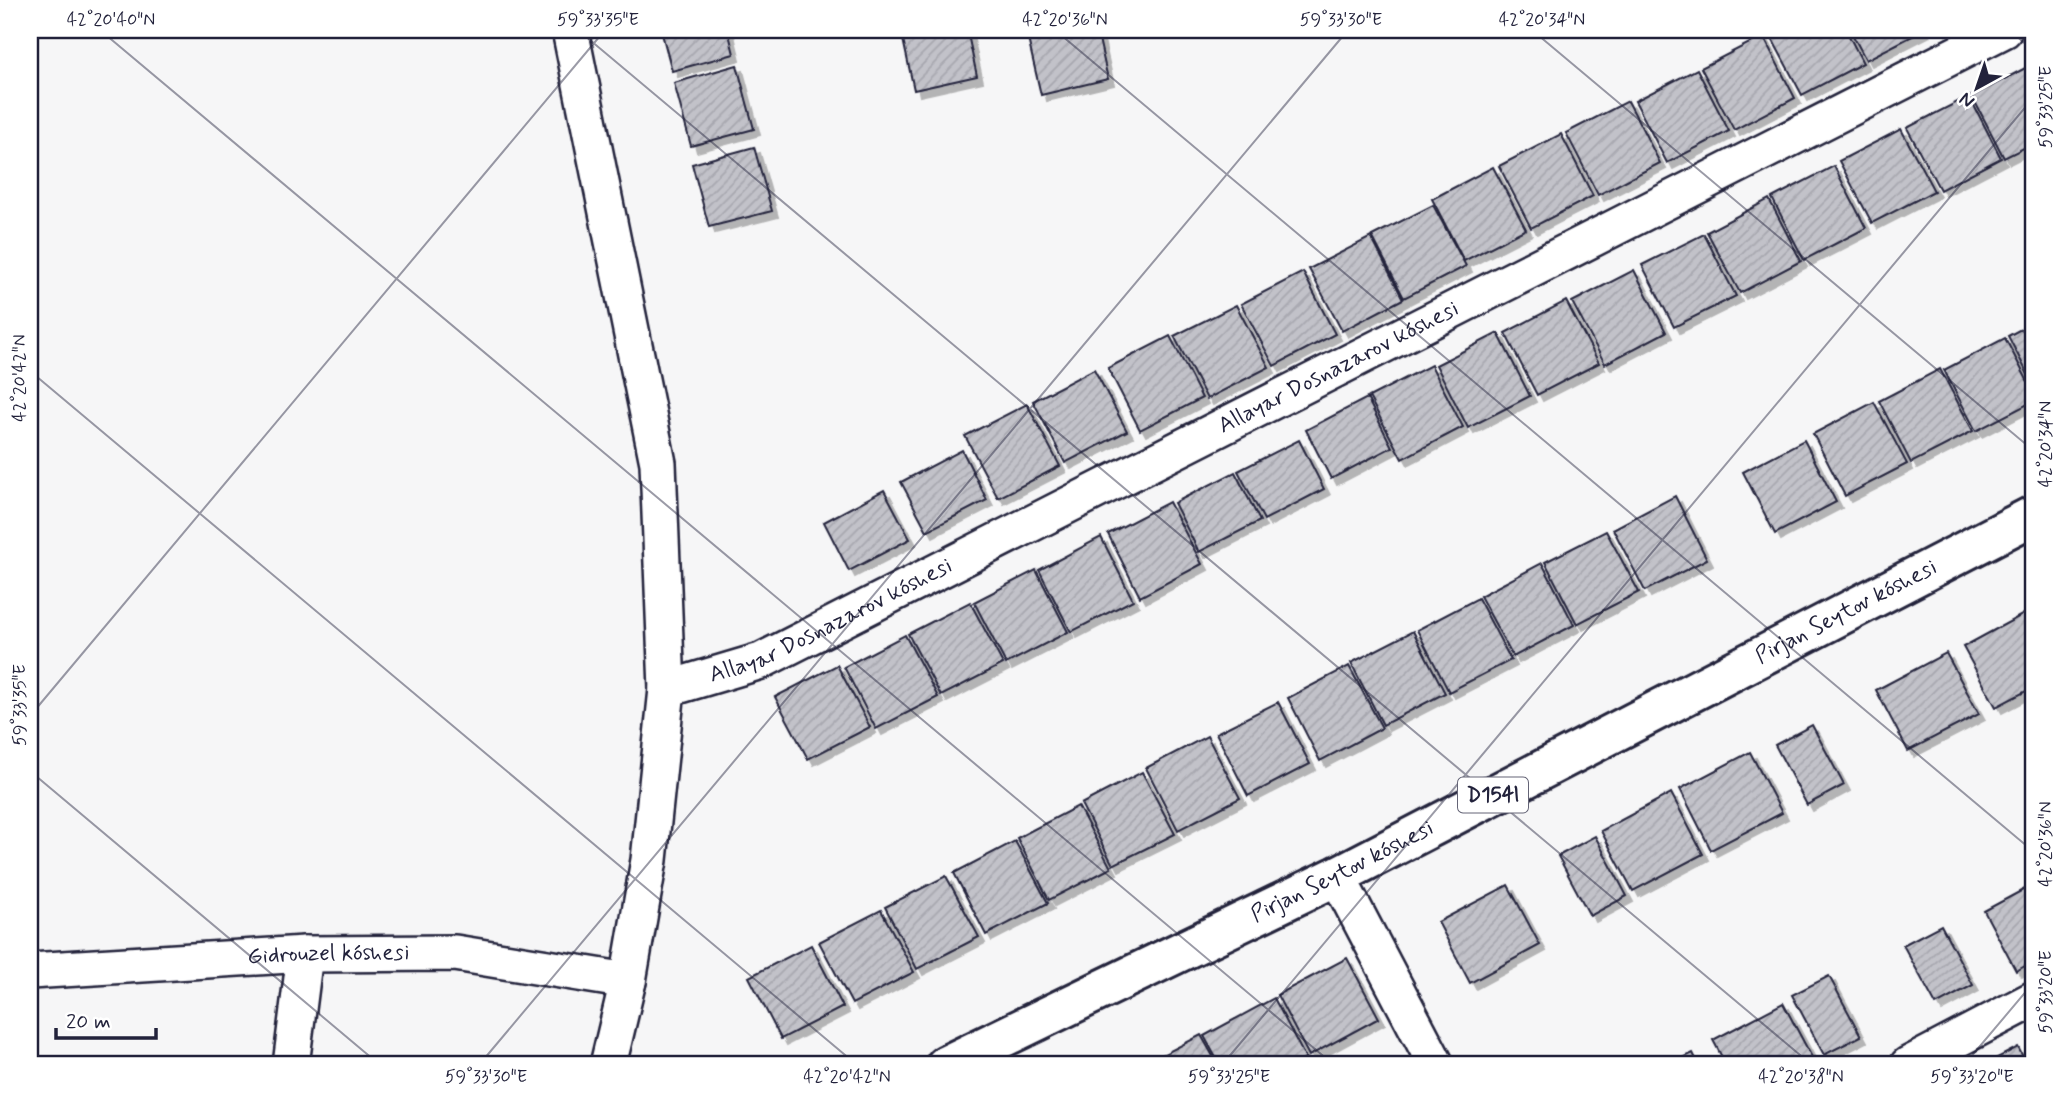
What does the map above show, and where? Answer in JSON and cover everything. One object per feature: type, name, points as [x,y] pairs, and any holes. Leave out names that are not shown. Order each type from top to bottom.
[{"type":"main road","name":"Pirjan Seytov kóshesi","points":[[946,1065],[1336,876],[2034,515]]},
{"type":"street","points":[[570,30],[658,463],[667,689],[649,860],[628,981],[608,1065]]},
{"type":"street","name":"Allayar Dosnazarov kóshesi","points":[[667,689],[761,661],[2004,30]]},
{"type":"street","points":[[1336,876],[1436,1065]]},
{"type":"street","name":"Gidrouzel kóshesi","points":[[30,971],[305,954],[455,953],[628,981]]},
{"type":"street","points":[[290,1065],[305,954]]},
{"type":"street","points":[[1908,1065],[2034,999]]},
{"type":"building","points":[[661,30],[728,30],[734,54],[672,71]]},
{"type":"building","points":[[901,30],[967,30],[977,76],[914,90]]},
{"type":"building","points":[[1026,30],[1097,30],[1108,79],[1041,95]]},
{"type":"building","points":[[1776,30],[1846,30],[1863,63],[1802,95],[1769,33]]},
{"type":"building","points":[[1850,30],[1924,30],[1866,60]]},
{"type":"building","points":[[1763,36],[1795,98],[1734,130],[1701,68]]},
{"type":"building","points":[[2033,64],[2034,143],[2004,158],[1972,96]]},
{"type":"building","points":[[737,65],[754,129],[691,146],[674,83]]},
{"type":"building","points":[[1697,69],[1729,131],[1667,163],[1635,101]]},
{"type":"building","points":[[1969,96],[2001,158],[1940,190],[1907,128]]},
{"type":"building","points":[[1628,101],[1660,163],[1598,195],[1566,133]]},
{"type":"building","points":[[1901,129],[1934,191],[1872,223],[1839,161]]},
{"type":"building","points":[[1561,134],[1593,196],[1531,228],[1499,166]]},
{"type":"building","points":[[754,147],[772,211],[709,227],[692,164]]},
{"type":"building","points":[[1834,166],[1866,228],[1804,260],[1772,198]]},
{"type":"building","points":[[1493,167],[1526,229],[1464,261],[1432,199]]},
{"type":"building","points":[[1769,199],[1801,261],[1740,293],[1707,232]]},
{"type":"building","points":[[1433,205],[1466,266],[1404,298],[1372,236]]},
{"type":"building","points":[[1704,234],[1736,296],[1674,327],[1642,265]]},
{"type":"building","points":[[1371,237],[1403,299],[1342,331],[1309,269]]},
{"type":"building","points":[[1634,270],[1666,332],[1605,364],[1572,302]]},
{"type":"building","points":[[1303,272],[1335,334],[1274,366],[1241,304]]},
{"type":"building","points":[[1566,301],[1599,363],[1537,395],[1505,333]]},
{"type":"building","points":[[1236,305],[1269,367],[1207,399],[1174,336]]},
{"type":"building","points":[[2034,322],[2034,386],[2008,336]]},
{"type":"building","points":[[1498,333],[1530,396],[1468,428],[1436,365]]},
{"type":"building","points":[[1170,336],[1202,398],[1140,430],[1108,368]]},
{"type":"building","points":[[2005,338],[2034,393],[2034,401],[1976,431],[1944,370]]},
{"type":"building","points":[[1431,365],[1463,427],[1402,459],[1369,397]]},
{"type":"building","points":[[1094,369],[1127,431],[1065,463],[1033,401]]},
{"type":"building","points":[[1940,369],[1973,431],[1911,463],[1879,401]]},
{"type":"building","points":[[1367,398],[1392,447],[1331,479],[1306,430]]},
{"type":"building","points":[[1874,402],[1907,464],[1845,496],[1813,434]]},
{"type":"building","points":[[1027,404],[1060,466],[998,498],[965,436]]},
{"type":"building","points":[[1299,440],[1324,489],[1264,520],[1238,471]]},
{"type":"building","points":[[1804,440],[1836,502],[1775,534],[1743,472]]},
{"type":"building","points":[[962,450],[987,500],[927,531],[901,482]]},
{"type":"building","points":[[1235,472],[1260,521],[1199,552],[1174,503]]},
{"type":"building","points":[[884,490],[910,539],[849,571],[824,522]]},
{"type":"building","points":[[1675,496],[1707,559],[1645,591],[1613,529]]},
{"type":"building","points":[[1169,502],[1202,564],[1140,597],[1108,534]]},
{"type":"building","points":[[1606,531],[1639,592],[1577,624],[1545,562]]},
{"type":"building","points":[[1101,537],[1133,600],[1071,632],[1039,570]]},
{"type":"building","points":[[1542,563],[1574,625],[1513,657],[1480,596]]},
{"type":"building","points":[[1036,570],[1068,632],[1006,664],[974,602]]},
{"type":"building","points":[[1478,598],[1511,660],[1449,692],[1417,630]]},
{"type":"building","points":[[970,602],[1003,664],[941,696],[908,634]]},
{"type":"building","points":[[2033,609],[2034,687],[1996,707],[1963,647]]},
{"type":"building","points":[[1413,631],[1445,693],[1383,725],[1351,663]]},
{"type":"building","points":[[905,635],[938,697],[876,729],[844,667]]},
{"type":"building","points":[[1946,653],[1979,714],[1908,751],[1876,690]]},
{"type":"building","points":[[837,665],[870,727],[808,759],[775,697]]},
{"type":"building","points":[[1349,666],[1382,728],[1320,761],[1288,698]]},
{"type":"building","points":[[1278,702],[1310,764],[1248,796],[1216,733]]},
{"type":"building","points":[[1812,725],[1844,785],[1807,805],[1775,745]]},
{"type":"building","points":[[1207,736],[1240,798],[1178,830],[1146,768]]},
{"type":"building","points":[[1750,752],[1782,813],[1711,850],[1680,789]]},
{"type":"building","points":[[1142,772],[1175,834],[1113,865],[1081,804]]},
{"type":"building","points":[[1671,793],[1703,854],[1633,891],[1601,831]]},
{"type":"building","points":[[1078,806],[1111,868],[1049,900],[1017,838]]},
{"type":"building","points":[[1595,836],[1627,896],[1590,916],[1558,856]]},
{"type":"building","points":[[1015,841],[1048,903],[986,935],[954,873]]},
{"type":"building","points":[[946,876],[979,937],[917,969],[885,907]]},
{"type":"building","points":[[2034,884],[2034,961],[2016,971],[1984,911]]},
{"type":"building","points":[[1508,885],[1540,945],[1470,983],[1438,922]]},
{"type":"building","points":[[881,910],[914,972],[852,1004],[819,942]]},
{"type":"building","points":[[1941,925],[1973,985],[1936,1005],[1903,945]]},
{"type":"building","points":[[811,945],[843,1007],[781,1039],[749,977]]},
{"type":"building","points":[[1347,958],[1379,1018],[1309,1056],[1277,995]]},
{"type":"building","points":[[1829,976],[1861,1036],[1824,1055],[1792,995]]},
{"type":"building","points":[[1274,998],[1306,1059],[1294,1065],[1220,1065],[1204,1036]]},
{"type":"building","points":[[1783,1003],[1815,1063],[1726,1065],[1713,1040]]},
{"type":"building","points":[[1201,1035],[1218,1065],[1143,1065]]},
{"type":"building","points":[[2018,1047],[2027,1065],[1984,1065]]},
{"type":"building","points":[[1693,1053],[1699,1065],[1669,1065]]}]
